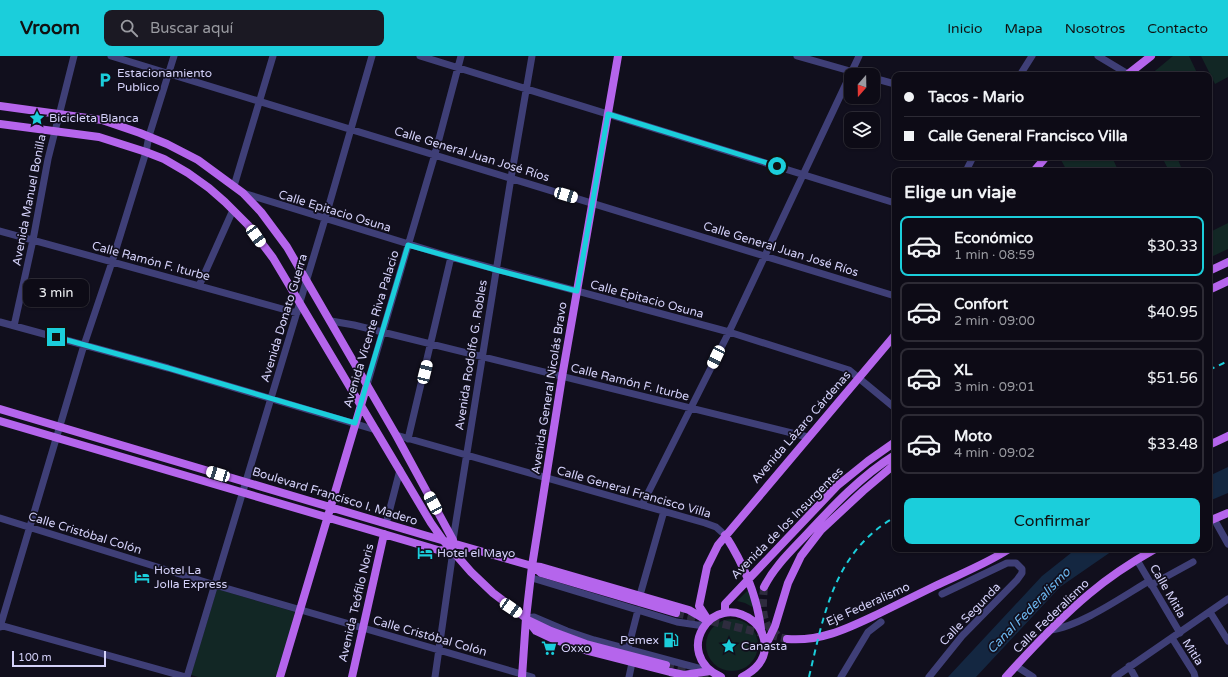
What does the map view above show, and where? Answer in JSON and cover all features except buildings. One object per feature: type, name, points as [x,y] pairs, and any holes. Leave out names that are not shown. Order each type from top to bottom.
[{"type":"main road","name":"Avenida General Nicolás Bravo","points":[[522,676],[526,618],[532,578],[532,566],[562,377],[618,56]]},
{"type":"main road","points":[[1131,72],[1150,56]]},
{"type":"main road","points":[[0,106],[102,120],[149,136],[198,160],[234,186],[274,228],[307,280],[396,435],[453,545],[471,572],[493,593],[526,618],[551,631],[586,644],[666,665]]},
{"type":"main road","points":[[0,124],[99,137],[146,152],[164,159],[188,173],[209,188],[233,210],[248,225],[273,258],[360,406],[443,540],[453,545]]},
{"type":"main road","points":[[1037,168],[1043,160]]},
{"type":"main road","points":[[1212,270],[1228,262]]},
{"type":"main road","points":[[1212,289],[1228,281]]},
{"type":"main road","name":"Avenida Lázaro Cárdenas","points":[[706,623],[699,606],[707,567],[713,553],[725,535],[892,339]]},
{"type":"main road","name":"Avenida Vicente Riva Palacio","points":[[280,677],[367,385]]},
{"type":"main road","name":"Boulevard Francisco I. Madero","points":[[0,409],[330,508],[443,540]]},
{"type":"main road","name":"Boulevard Francisco I. Madero","points":[[0,421],[438,550],[453,545],[532,566],[541,567],[640,595],[689,610],[706,623]]},
{"type":"main road","points":[[1212,444],[1228,436]]},
{"type":"main road","name":"Avenida de los Insurgentes","points":[[725,612],[725,604],[837,486],[892,444]]},
{"type":"main road","points":[[764,587],[770,575],[780,562],[837,502],[870,472],[892,457]]},
{"type":"main road","points":[[758,677],[765,647],[775,626],[788,583],[801,556],[821,530],[892,467]]},
{"type":"main road","points":[[1212,520],[1228,513]]},
{"type":"main road","name":"Avenida Teófilo Noris","points":[[352,677],[384,534]]},
{"type":"main road","points":[[725,535],[736,551],[748,579],[758,607],[765,647]]},
{"type":"main road","name":"Eje Federalismo","points":[[787,639],[802,640],[828,635],[854,625],[934,586],[988,562],[1004,552]]},
{"type":"main road","name":"Calle Federalismo","points":[[1006,677],[1050,630],[1089,594],[1150,552]]},
{"type":"main road","points":[[532,566],[541,573],[676,613]]},
{"type":"main road","points":[[712,674],[702,662],[699,653],[699,634],[706,623],[725,612],[736,612],[747,616],[756,622],[762,632]]},
{"type":"main road","points":[[526,618],[536,631],[553,639],[588,651],[685,676],[712,674],[721,677]]},
{"type":"main road","points":[[742,677],[749,674],[762,660]]},
{"type":"street","name":"Avenida Manuel Bonilla","points":[[14,326],[33,240],[54,131],[74,56]]},
{"type":"street","name":"Calle General Juan José Ríos","points":[[111,56],[892,295]]},
{"type":"street","points":[[174,56],[112,262],[84,345],[0,626],[187,677]]},
{"type":"street","points":[[234,186],[273,56]]},
{"type":"street","name":"Avenida Donato Guerra","points":[[187,677],[307,280],[372,56]]},
{"type":"street","points":[[420,56],[892,202]]},
{"type":"street","name":"Avenida Vicente Riva Palacio","points":[[367,385],[435,154],[461,56]]},
{"type":"street","name":"Avenida Rodolfo G. Robles","points":[[435,677],[466,455],[532,56]]},
{"type":"street","points":[[797,56],[844,69]]},
{"type":"street","points":[[853,68],[859,56]]},
{"type":"street","points":[[1022,72],[1032,56]]},
{"type":"street","points":[[1098,56],[1122,72]]},
{"type":"street","points":[[880,80],[892,83]]},
{"type":"street","points":[[642,505],[729,332],[844,88]]},
{"type":"street","name":"Calle Epitacio Osuna","points":[[243,194],[408,245],[496,270],[729,332],[849,370],[892,406]]},
{"type":"street","points":[[199,286],[233,210]]},
{"type":"street","name":"Calle Ramón F. Iturbe","points":[[0,231],[297,313]]},
{"type":"street","points":[[408,439],[432,344],[451,257]]},
{"type":"street","name":"Calle Ramón F. Iturbe","points":[[331,321],[432,344],[808,437]]},
{"type":"street","points":[[0,322],[271,398],[376,430]]},
{"type":"street","name":"Calle General Francisco Villa","points":[[396,435],[705,523],[716,528],[725,535]]},
{"type":"street","points":[[386,524],[400,470]]},
{"type":"street","points":[[640,595],[664,511]]},
{"type":"street","name":"Calle Cristóbal Colón","points":[[0,518],[300,610],[363,627],[522,676],[532,677]]},
{"type":"street","points":[[1212,520],[1228,544]]},
{"type":"street","name":"Calle Mitla","points":[[1137,560],[1180,633]]},
{"type":"street","points":[[1050,630],[1059,629],[1081,620],[1193,562]]},
{"type":"street","name":"Calle Segunda","points":[[929,677],[962,636],[1017,580],[1022,573],[1022,569],[1020,565],[1016,563],[1007,563],[942,594]]},
{"type":"street","points":[[532,578],[677,622],[706,623]]},
{"type":"street","points":[[1115,677],[1228,599]]},
{"type":"street","points":[[628,649],[638,610]]},
{"type":"street","points":[[1210,612],[1228,641]]},
{"type":"street","points":[[526,618],[534,617],[567,631],[712,674]]},
{"type":"street","points":[[841,677],[868,632],[881,622]]},
{"type":"street","name":"Mitla","points":[[1172,638],[1195,677]]},
{"type":"street","points":[[629,677],[632,663]]},
{"type":"street","points":[[1016,666],[1033,677]]},
{"type":"street","points":[[1129,666],[1134,677]]},
{"type":"green space","points":[[1173,56],[1189,56],[1197,72],[1154,72]]},
{"type":"green space","points":[[1201,56],[1228,56],[1228,77],[1215,84],[1212,78],[1212,72],[1209,72]]},
{"type":"green space","points":[[1061,160],[1113,160],[1117,168],[1065,168]]},
{"type":"green space","points":[[1164,160],[1178,160],[1181,167],[1178,168],[1168,168]]},
{"type":"green space","points":[[1228,223],[1228,249],[1212,257],[1212,231]]},
{"type":"green space","points":[[217,589],[295,612],[278,677],[198,677],[191,675]]},
{"type":"green space","points":[[748,590],[756,609],[745,603],[737,601]]},
{"type":"green space","points":[[727,619],[737,619],[751,626],[758,640],[758,650],[751,664],[737,671],[727,671],[717,667],[710,660],[706,650],[706,640],[710,630],[717,623]]},
{"type":"water","points":[[1228,467],[1228,493],[1212,500],[1212,475]]},
{"type":"water","name":"Canal Federalismo","points":[[1072,552],[1111,552],[1060,587],[976,677],[948,677],[1042,576]]},
{"type":"tunnel","points":[[764,587],[764,617],[768,626],[777,635]]},
{"type":"tunnel","points":[[676,613],[787,639]]},
{"type":"tunnel","points":[[666,665],[719,677]]},
{"type":"railway","points":[[1212,369],[1228,361]]},
{"type":"railway","points":[[809,677],[820,630],[827,608],[835,586],[845,566],[858,548],[874,531],[892,519]]},
{"type":"place","name":"Estacionamiento Publico","points":[[105,80]]},
{"type":"place","name":"Bicicleta Blanca","points":[[37,118]]},
{"type":"place","name":"Hotel el Mayo","points":[[425,553]]},
{"type":"place","name":"Hotel La Jolla Express","points":[[142,577]]},
{"type":"place","name":"Pemex","points":[[671,640]]},
{"type":"place","name":"Canasta","points":[[729,646]]},
{"type":"place","name":"Oxxo","points":[[549,648]]},
{"type":"route","points":[[56,337],[355,423],[408,245],[577,291],[608,114],[777,166]]}]
